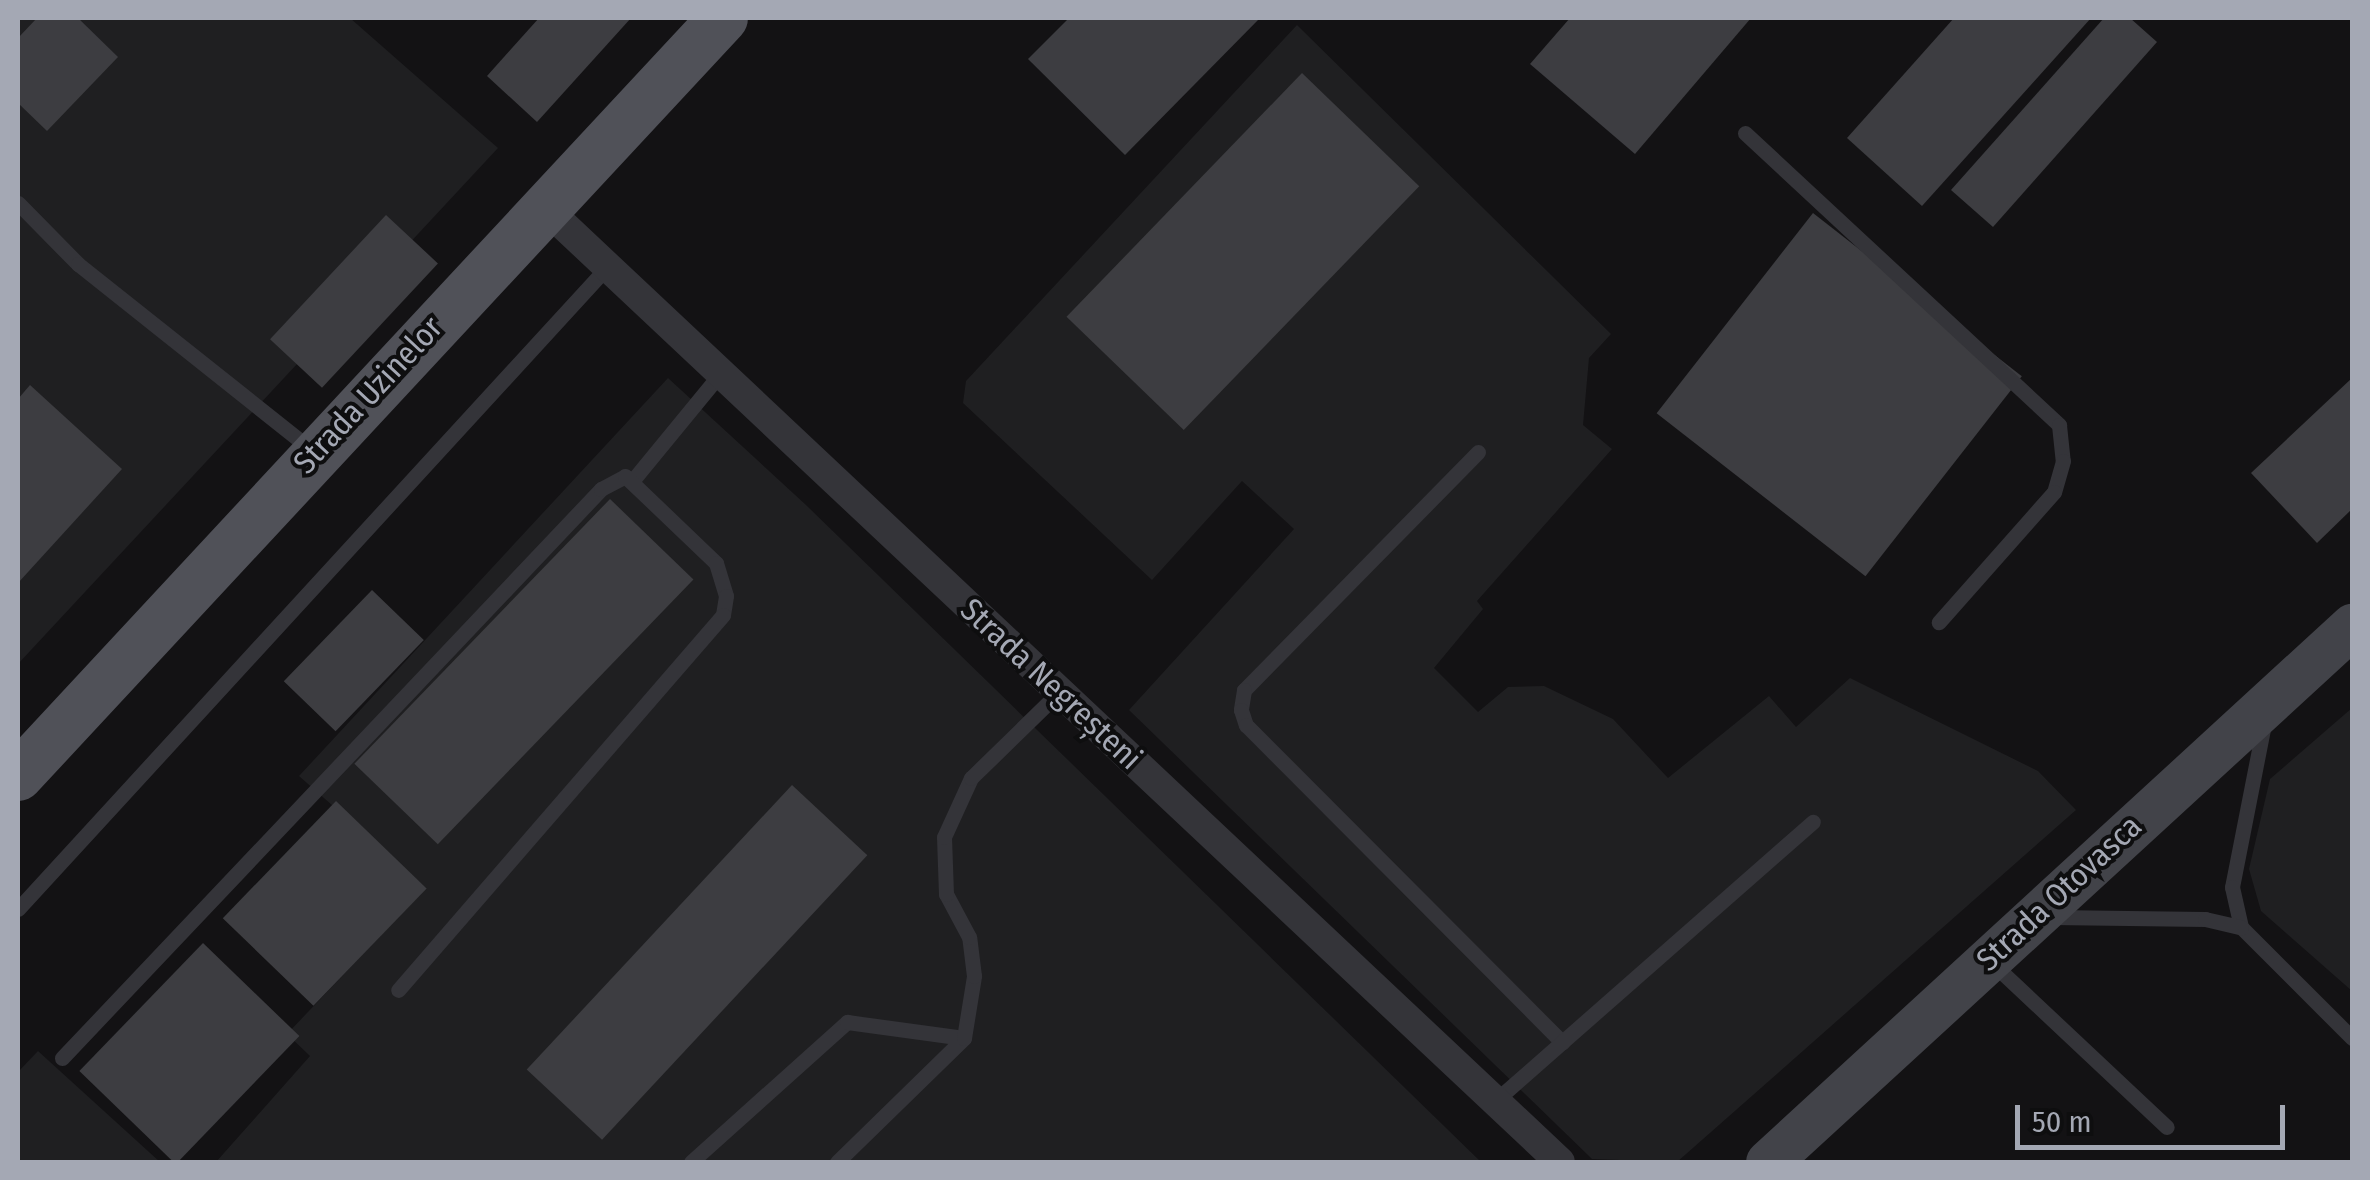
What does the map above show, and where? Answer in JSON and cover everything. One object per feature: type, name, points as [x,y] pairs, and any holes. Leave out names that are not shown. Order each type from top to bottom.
[{"type":"main road","name":"Strada Uzinelor","points":[[18,776],[542,205],[723,18]]},
{"type":"street","name":"Strada Negreșteni","points":[[542,205],[1560,1162]]},
{"type":"street","name":"Strada Otovasca","points":[[1768,1162],[2352,626]]},
{"type":"lane","points":[[1745,132],[2060,425],[2063,461],[2054,492],[1939,622]]},
{"type":"lane","points":[[18,203],[78,264],[315,453]]},
{"type":"lane","points":[[18,909],[608,266]]},
{"type":"lane","points":[[632,480],[721,373]]},
{"type":"lane","points":[[1478,452],[1244,690],[1241,710],[1246,725],[1562,1042]]},
{"type":"lane","points":[[62,1058],[601,489],[618,477],[632,480],[716,563],[726,596],[722,615],[398,990]]},
{"type":"lane","points":[[838,1162],[964,1038],[974,976],[969,936],[946,894],[944,837],[971,778],[1060,691]]},
{"type":"lane","points":[[2269,700],[2232,887],[2241,926],[2352,1038]]},
{"type":"lane","points":[[1495,1101],[1814,822]]},
{"type":"lane","points":[[2034,917],[2206,919],[2241,926]]},
{"type":"lane","points":[[1988,959],[2167,1127]]},
{"type":"lane","points":[[690,1162],[847,1022],[964,1038]]},
{"type":"shaded area","points":[[18,18],[350,18],[498,148],[18,664]]},
{"type":"shaded area","points":[[1297,25],[1611,334],[1589,358],[1583,425],[1612,449],[1477,601],[1483,609],[1434,668],[1478,712],[1508,687],[1544,686],[1613,719],[1668,778],[1769,696],[1796,727],[1850,678],[2038,771],[2076,810],[1677,1162],[1592,1159],[1129,710],[1294,529],[1242,481],[1152,580],[963,403],[966,381]]},
{"type":"shaded area","points":[[668,378],[806,505],[1481,1162],[216,1162],[310,1056],[287,1034],[426,888],[299,776]]},
{"type":"shaded area","points":[[2352,708],[2352,991],[2261,911],[2249,869],[2270,779]]},
{"type":"shaded area","points":[[38,1051],[160,1162],[18,1162],[18,1072]]},
{"type":"building","points":[[37,18],[78,18],[118,57],[47,131],[18,103],[18,38]]},
{"type":"building","points":[[539,18],[631,18],[537,122],[487,76]]},
{"type":"building","points":[[1069,18],[1260,18],[1125,155],[1028,59]]},
{"type":"building","points":[[1570,18],[1751,18],[1635,154],[1530,64]]},
{"type":"building","points":[[1954,18],[2091,18],[1922,206],[1847,138]]},
{"type":"building","points":[[2104,18],[2130,18],[2157,42],[1993,227],[1951,190]]},
{"type":"building","points":[[1302,73],[1419,186],[1184,430],[1067,317]]},
{"type":"building","points":[[1813,213],[2022,376],[1865,576],[1657,413]]},
{"type":"building","points":[[386,215],[438,263],[322,388],[270,339]]},
{"type":"building","points":[[2352,378],[2352,509],[2317,543],[2251,473]]},
{"type":"building","points":[[30,385],[122,469],[18,583],[18,399]]},
{"type":"building","points":[[610,499],[693,580],[438,844],[354,764]]},
{"type":"building","points":[[372,590],[424,640],[336,731],[284,681]]},
{"type":"building","points":[[792,785],[867,855],[602,1140],[527,1069]]},
{"type":"building","points":[[336,801],[427,889],[313,1006],[223,918]]},
{"type":"building","points":[[203,943],[299,1036],[178,1162],[79,1071]]}]
